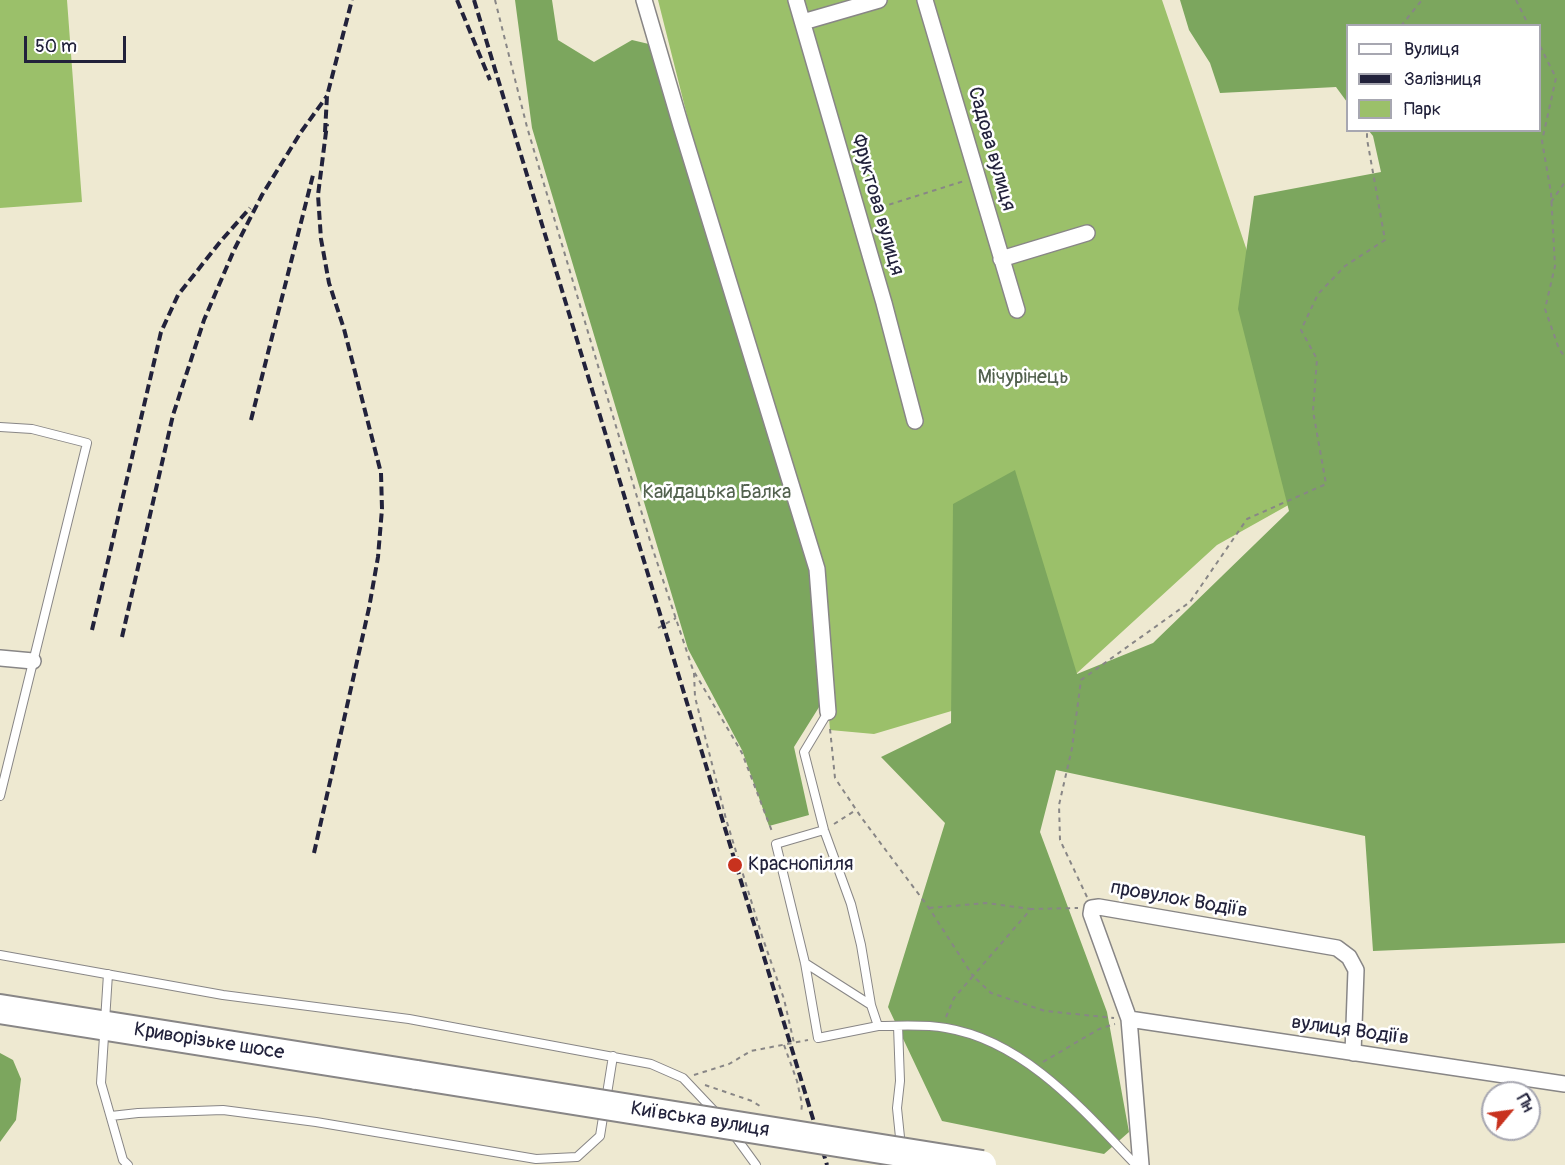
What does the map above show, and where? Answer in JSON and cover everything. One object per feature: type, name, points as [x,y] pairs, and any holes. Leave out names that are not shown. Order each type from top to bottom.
[{"type":"highway","name":"Криворізьке шосе","points":[[0,1009],[417,1075]]},
{"type":"highway","name":"Київська вулиця","points":[[417,1075],[982,1165]]},
{"type":"street","points":[[644,0],[817,569],[828,712]]},
{"type":"street","name":"Фруктова вулиця","points":[[796,0],[915,422]]},
{"type":"street","points":[[803,22],[879,0]]},
{"type":"street","name":"Садова вулиця","points":[[925,0],[1017,310]]},
{"type":"street","points":[[1001,259],[1086,233]]},
{"type":"street","points":[[0,658],[33,661]]},
{"type":"street","name":"провулок Водіїв","points":[[1139,1165],[1129,1019],[1091,914],[1092,908],[1099,907],[1337,948],[1349,957],[1356,970],[1353,1053]]},
{"type":"street","name":"вулиця Водіїв","points":[[1129,1019],[1565,1084]]},
{"type":"lane","points":[[0,427],[32,429],[87,443],[0,796]]},
{"type":"lane","points":[[828,712],[804,752],[824,830],[851,903],[871,1005],[878,1026]]},
{"type":"lane","points":[[824,830],[776,844],[805,963],[818,1038],[878,1026],[919,1025],[941,1027],[997,1044],[1033,1067],[1079,1106],[1139,1165]]},
{"type":"lane","points":[[0,955],[223,995],[409,1019],[651,1064],[683,1078],[724,1121],[756,1165]]},
{"type":"lane","points":[[805,963],[871,1005]]},
{"type":"lane","points":[[108,975],[100,1083],[123,1160],[128,1165]]},
{"type":"lane","points":[[898,1026],[900,1081],[897,1108],[902,1165]]},
{"type":"lane","points":[[111,1116],[223,1110],[316,1122],[536,1159],[577,1157],[600,1136],[613,1056]]},
{"type":"path","points":[[495,0],[527,127],[651,544],[693,670],[742,753],[776,844]]},
{"type":"path","points":[[1403,24],[1422,0]]},
{"type":"path","points":[[1516,0],[1528,24]]},
{"type":"path","points":[[1541,50],[1556,78],[1542,141],[1551,202],[1555,266],[1545,309],[1559,349],[1565,357]]},
{"type":"path","points":[[929,908],[986,903],[1031,909],[1092,908],[1060,840],[1059,805],[1072,748],[1081,680],[1190,602],[1247,519],[1326,484],[1313,411],[1317,359],[1300,330],[1318,294],[1345,266],[1385,240],[1366,140],[1367,132]]},
{"type":"path","points":[[858,214],[977,177]]},
{"type":"path","points":[[1551,202],[1565,182]]},
{"type":"path","points":[[658,628],[676,618]]},
{"type":"path","points":[[693,670],[695,698],[726,819],[784,999],[794,1042]]},
{"type":"path","points":[[828,712],[835,778],[929,908],[973,976],[991,993],[1045,1011],[1129,1019]]},
{"type":"path","points":[[824,830],[856,810]]},
{"type":"path","points":[[941,1027],[954,998],[1031,909]]},
{"type":"path","points":[[1033,1067],[1099,1029],[1129,1019]]},
{"type":"path","points":[[683,1078],[729,1064],[751,1051],[818,1038]]},
{"type":"path","points":[[784,1045],[797,1081],[802,1104],[802,1120]]},
{"type":"green space","points":[[0,0],[67,0],[82,202],[0,208]]},
{"type":"green space","name":"Кайдацька Балка","points":[[515,0],[552,0],[558,40],[594,62],[632,40],[653,45],[784,466],[816,596],[831,688],[794,747],[809,815],[769,826],[742,750],[688,649],[532,128]]},
{"type":"green space","name":"Мічурінець","points":[[658,0],[1162,0],[1326,484],[1217,545],[1076,674],[874,734],[830,730],[817,572],[718,239]]},
{"type":"green space","points":[[1180,0],[1565,0],[1565,943],[1373,951],[1365,836],[1056,770],[1040,832],[1107,1012],[1129,1132],[1104,1154],[942,1121],[888,1007],[945,823],[881,757],[951,723],[953,504],[1015,470],[1077,674],[1153,643],[1289,511],[1238,309],[1254,196],[1381,172],[1373,136],[1370,132],[1541,132],[1541,24],[1346,24],[1346,101],[1336,87],[1220,93],[1210,63],[1189,30]]},
{"type":"green space","points":[[0,1053],[13,1060],[21,1079],[16,1120],[0,1142]]},
{"type":"railway","points":[[325,132],[327,96],[352,0]]},
{"type":"railway","points":[[457,0],[490,80]]},
{"type":"railway","points":[[474,0],[827,1165]]},
{"type":"railway","points":[[122,637],[173,415],[204,320],[234,250],[262,195],[301,132],[327,96]]},
{"type":"railway","points":[[314,853],[369,608],[378,557],[382,509],[381,473],[344,329],[329,283],[321,239],[318,195],[327,124]]},
{"type":"railway","points":[[251,420],[313,175]]},
{"type":"railway","points":[[92,630],[161,332],[178,295],[250,208]]},
{"type":"place","name":"Краснопілля","points":[[735,865]]}]
